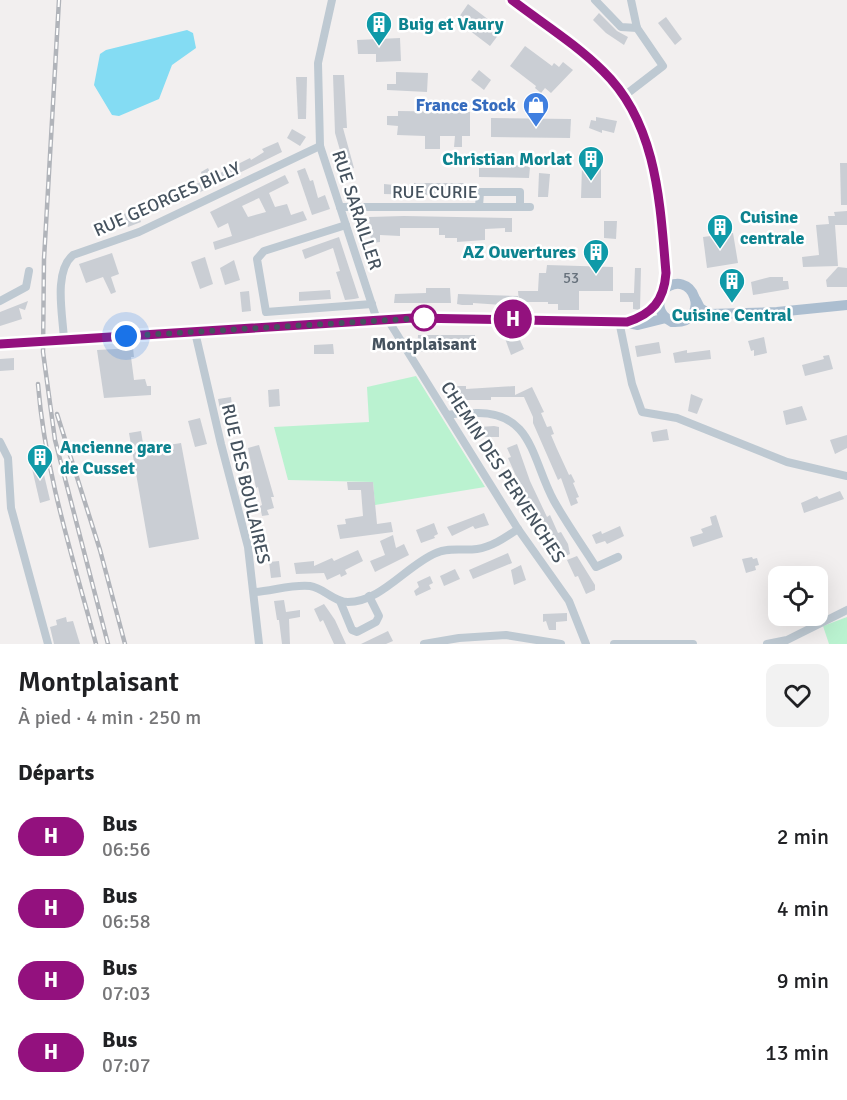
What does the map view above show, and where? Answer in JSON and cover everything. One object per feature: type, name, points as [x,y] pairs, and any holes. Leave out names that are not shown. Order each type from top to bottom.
[{"type":"main road","points":[[512,0],[603,71],[624,96],[642,129],[651,156],[663,243],[666,273],[660,296],[661,314],[672,321],[721,321],[777,312],[847,305]]},
{"type":"main road","points":[[663,243],[672,272],[690,288],[700,308],[709,314],[777,312]]},
{"type":"main road","points":[[623,322],[644,316],[672,284],[684,285]]},
{"type":"main road","points":[[686,320],[694,312],[696,300]]},
{"type":"main road","points":[[51,341],[382,320],[623,322],[638,325],[666,318]]},
{"type":"main road","points":[[0,344],[21,343]]},
{"type":"street","name":"RUE SARAILLER","points":[[332,0],[318,63],[320,146],[372,304],[382,320]]},
{"type":"street","points":[[595,0],[621,27],[637,28]]},
{"type":"street","points":[[624,96],[663,66],[637,28],[631,0]]},
{"type":"street","name":"RUE GEORGES BILLY","points":[[64,340],[61,275],[66,261],[73,255],[139,232],[320,146]]},
{"type":"street","points":[[479,207],[480,192],[520,192],[520,207]]},
{"type":"street","name":"RUE CURIE","points":[[340,207],[530,207]]},
{"type":"street","points":[[346,225],[264,251],[257,259],[266,312],[372,304]]},
{"type":"street","points":[[0,301],[26,286],[29,271]]},
{"type":"street","name":"CHEMIN DES PERVENCHES","points":[[382,320],[448,415],[519,529],[569,601],[586,644]]},
{"type":"street","points":[[623,322],[632,384],[642,412],[677,418],[787,462],[847,476]]},
{"type":"street","name":"RUE DES BOULAIRES","points":[[195,332],[248,547],[255,592],[259,644]]},
{"type":"street","points":[[448,415],[491,412],[504,416],[517,424],[526,436],[554,500],[596,567],[618,557]]},
{"type":"street","points":[[0,442],[8,458],[11,508],[48,644]]},
{"type":"street","points":[[255,592],[309,586],[340,601],[356,601],[386,589],[422,560],[437,552],[491,546],[519,529]]},
{"type":"street","points":[[340,601],[352,630],[357,632],[376,622],[379,616],[369,596]]},
{"type":"street","points":[[767,644],[787,640],[847,610]]},
{"type":"street","points":[[424,644],[459,638],[506,635],[561,644]]},
{"type":"street","points":[[615,644],[693,644]]},
{"type":"green space","points":[[416,376],[485,487],[375,505],[373,482],[288,480],[274,427],[369,422],[367,387]]},
{"type":"green space","points":[[847,617],[847,644],[829,644],[823,626]]},
{"type":"water","points":[[187,30],[193,33],[196,48],[172,65],[159,99],[119,116],[112,115],[94,85],[100,54],[106,50]]},
{"type":"building","points":[[468,4],[502,30],[490,46],[461,24],[463,21],[459,17]]},
{"type":"building","points":[[599,13],[617,31],[628,37],[624,45],[606,33],[593,20]]},
{"type":"building","points":[[666,17],[682,39],[675,45],[658,23]]},
{"type":"building","name":"Buig et Vaury","points":[[400,38],[401,61],[376,62],[376,54],[358,54],[357,40]]},
{"type":"building","points":[[525,46],[552,66],[554,63],[559,67],[563,62],[573,70],[551,93],[545,88],[541,93],[535,88],[536,86],[510,66]]},
{"type":"building","points":[[479,70],[491,80],[484,90],[471,80]]},
{"type":"building","points":[[396,72],[428,73],[427,92],[387,90],[387,84],[396,84]]},
{"type":"building","points":[[333,75],[344,75],[347,128],[343,128],[354,168],[346,171],[335,133]]},
{"type":"building","points":[[296,77],[307,77],[306,119],[298,119]]},
{"type":"building","points":[[398,111],[470,112],[470,136],[462,136],[462,147],[454,147],[455,136],[440,136],[440,149],[425,149],[425,136],[397,135],[398,126],[387,125],[387,116],[398,116]]},
{"type":"building","points":[[596,117],[617,121],[614,133],[602,130],[602,133],[589,128],[591,120],[596,121]]},
{"type":"building","points":[[491,118],[571,119],[570,138],[491,137]]},
{"type":"building","points":[[292,129],[306,137],[300,146],[287,138]]},
{"type":"building","points":[[278,142],[282,152],[178,203],[175,195],[204,180],[201,172],[208,168],[212,177],[250,158],[251,160],[264,152],[262,149]]},
{"type":"building","points":[[840,163],[847,163],[847,205],[841,205]]},
{"type":"building","points":[[511,164],[530,167],[529,178],[479,177],[479,168],[511,168]]},
{"type":"building","name":"Christian Morlat","points":[[582,167],[601,167],[601,198],[581,198]]},
{"type":"building","points":[[305,168],[310,181],[313,180],[318,198],[325,195],[330,209],[312,215],[297,171]]},
{"type":"building","points":[[539,173],[550,174],[548,197],[538,197]]},
{"type":"building","points":[[285,175],[289,183],[269,193],[275,207],[287,204],[291,215],[303,211],[307,220],[215,250],[213,242],[232,236],[228,223],[218,228],[210,212]],"holes":[[[259,198],[266,212],[248,217],[242,206]]]},
{"type":"building","points":[[414,183],[464,183],[464,192],[454,192],[454,196],[384,194],[384,184],[414,187]]},
{"type":"building","points":[[136,209],[141,222],[128,227],[124,214]]},
{"type":"building","points":[[847,211],[847,225],[835,225],[838,266],[803,267],[802,257],[819,255],[816,225],[829,224],[828,216],[835,216],[834,212]]},
{"type":"building","points":[[369,217],[512,218],[512,232],[505,232],[505,228],[485,229],[485,240],[457,242],[457,238],[445,238],[445,235],[439,235],[439,228],[400,228],[400,236],[380,235],[380,242],[371,243]]},
{"type":"building","points":[[604,221],[617,221],[616,239],[604,238]]},
{"type":"building","name":"Cuisine centrale","points":[[733,233],[738,263],[707,268],[703,237]]},
{"type":"building","points":[[339,237],[359,298],[345,300],[336,272],[340,271],[333,248],[305,259],[302,250]]},
{"type":"building","points":[[112,253],[119,274],[111,277],[116,292],[111,294],[103,277],[86,283],[79,264]]},
{"type":"building","points":[[205,257],[213,284],[200,289],[191,262]]},
{"type":"building","points":[[234,260],[240,280],[225,285],[220,268]]},
{"type":"building","points":[[547,265],[613,267],[613,291],[579,291],[579,310],[558,310],[558,304],[548,304],[548,302],[519,302],[518,291],[538,291],[539,273],[546,273]]},
{"type":"building","points":[[838,267],[847,268],[847,287],[827,287],[826,280]]},
{"type":"building","points":[[635,268],[641,268],[640,310],[633,309],[633,302],[620,302],[620,293],[634,293]]},
{"type":"building","points":[[770,277],[783,277],[783,281],[788,281],[789,289],[753,295],[751,282]]},
{"type":"building","points":[[426,288],[450,288],[451,303],[394,303],[395,294],[426,293]]},
{"type":"building","points":[[330,290],[331,299],[299,301],[299,292]]},
{"type":"building","points":[[249,291],[251,311],[242,312],[240,292]]},
{"type":"building","points":[[458,294],[518,296],[518,306],[457,304]]},
{"type":"building","points":[[28,301],[25,310],[19,308],[22,319],[0,326],[0,312]]},
{"type":"building","points":[[501,327],[514,327],[524,349],[511,355]]},
{"type":"building","points":[[418,335],[475,335],[475,345],[427,344],[427,352],[417,351]]},
{"type":"building","points":[[764,337],[767,353],[754,356],[754,350],[751,351],[748,341]]},
{"type":"building","points":[[659,342],[661,353],[637,357],[635,346]]},
{"type":"building","points":[[333,344],[334,354],[314,354],[314,345]]},
{"type":"building","points":[[133,348],[134,357],[131,357],[134,380],[145,379],[147,386],[151,386],[151,395],[104,398],[97,350]]},
{"type":"building","points":[[687,350],[687,353],[710,350],[711,359],[675,363],[673,353]]},
{"type":"building","points":[[829,355],[833,369],[805,376],[802,365],[824,359],[823,356]]},
{"type":"building","points":[[14,358],[14,370],[0,371],[0,359]]},
{"type":"building","points":[[452,386],[466,386],[466,389],[515,386],[515,395],[532,387],[544,412],[541,413],[547,427],[551,426],[554,434],[551,435],[569,475],[571,474],[575,482],[573,483],[579,497],[576,498],[578,503],[571,506],[561,478],[558,480],[533,423],[533,417],[524,397],[462,400],[462,397],[452,396]]},
{"type":"building","points":[[279,389],[280,406],[269,407],[268,390]]},
{"type":"building","points":[[691,394],[703,399],[697,414],[688,411]]},
{"type":"building","points":[[231,397],[234,424],[227,425],[225,409],[220,409],[218,399]]},
{"type":"building","points":[[802,406],[807,420],[786,425],[783,411]]},
{"type":"building","points":[[200,418],[207,444],[195,447],[188,421]]},
{"type":"building","points":[[479,427],[499,427],[499,437],[479,437]]},
{"type":"building","points":[[667,429],[669,440],[653,442],[651,432]]},
{"type":"building","points":[[141,431],[144,449],[181,443],[199,539],[149,548],[129,433]]},
{"type":"building","points":[[847,435],[847,448],[835,454],[830,440]]},
{"type":"building","points":[[517,444],[530,481],[547,517],[550,515],[558,533],[561,532],[568,544],[570,554],[561,558],[550,531],[544,533],[536,521],[508,458],[511,457],[507,448]]},
{"type":"building","points":[[259,445],[274,497],[271,497],[274,508],[267,510],[269,515],[262,516],[260,506],[262,505],[248,448]]},
{"type":"building","name":"Ancienne gare de Cusset","points":[[40,458],[50,500],[40,503],[30,460]]},
{"type":"building","points":[[347,482],[373,482],[377,524],[391,522],[393,532],[340,539],[337,525],[346,524],[345,519],[363,516],[361,490],[348,490]]},
{"type":"building","points":[[840,491],[844,499],[804,513],[801,503],[817,496],[819,499]]},
{"type":"building","points":[[484,513],[489,525],[475,529],[473,526],[452,536],[447,527]]},
{"type":"building","points":[[716,515],[723,537],[693,547],[690,537],[703,533],[701,529],[712,525],[710,517]]},
{"type":"building","points":[[434,523],[438,534],[434,536],[435,538],[421,543],[416,530]]},
{"type":"building","points":[[620,526],[624,536],[607,544],[605,541],[596,544],[592,535],[601,531],[602,534]]},
{"type":"building","points":[[393,535],[396,548],[404,544],[409,555],[375,572],[370,561],[385,555],[380,541]]},
{"type":"building","points":[[358,550],[363,561],[345,570],[347,574],[341,577],[340,574],[327,580],[324,573],[296,574],[294,563],[314,561],[314,566],[332,558],[334,561]]},
{"type":"building","points":[[508,553],[512,563],[473,579],[469,570]]},
{"type":"building","points":[[577,556],[595,585],[595,590],[586,594],[567,560]]},
{"type":"building","points":[[757,558],[759,565],[755,566],[756,570],[746,573],[742,559]]},
{"type":"building","points":[[279,561],[281,577],[271,578],[269,562]]},
{"type":"building","points":[[521,565],[526,580],[514,585],[511,570]]},
{"type":"building","points":[[455,569],[460,579],[444,586],[440,576]]},
{"type":"building","points":[[430,576],[433,583],[429,585],[431,589],[416,596],[414,591],[419,587],[417,582]]},
{"type":"building","points":[[284,600],[286,612],[300,610],[300,617],[289,619],[290,644],[282,644],[274,601]]},
{"type":"building","points":[[324,604],[335,620],[346,644],[334,644],[323,620],[320,622],[314,609]]},
{"type":"building","points":[[567,613],[567,621],[556,622],[556,630],[549,630],[546,621],[543,622],[543,614]]},
{"type":"building","points":[[66,617],[67,622],[73,621],[80,644],[54,644],[50,627],[57,625],[56,620]]},
{"type":"building","points":[[388,631],[393,641],[386,644],[361,644]]},
{"type":"tunnel","points":[[21,343],[51,341]]},
{"type":"railway","points":[[59,0],[44,259],[43,352],[55,440],[108,644]]},
{"type":"railway","points":[[38,384],[53,483],[96,644]]},
{"type":"railway","points":[[57,414],[100,550],[125,644]]},
{"type":"bus line","name":"H","points":[[0,344],[413,318],[627,322],[644,316],[651,311],[658,300],[666,273],[651,156],[642,129],[624,96],[603,71],[512,0]]},
{"type":"place","name":"Buig et Vaury","points":[[379,47]]},
{"type":"place","name":"France Stock","points":[[536,128]]},
{"type":"place","name":"Christian Morlat","points":[[591,182]]},
{"type":"place","name":"Cuisine centrale","points":[[720,250]]},
{"type":"place","name":"AZ Ouvertures","points":[[596,275]]},
{"type":"place","name":"Cuisine Central","points":[[732,304]]},
{"type":"place","name":"Montplaisant","points":[[424,318]]},
{"type":"place","name":"Ancienne gare de Cusset","points":[[40,480]]},
{"type":"route","points":[[126,336],[424,318]]}]
